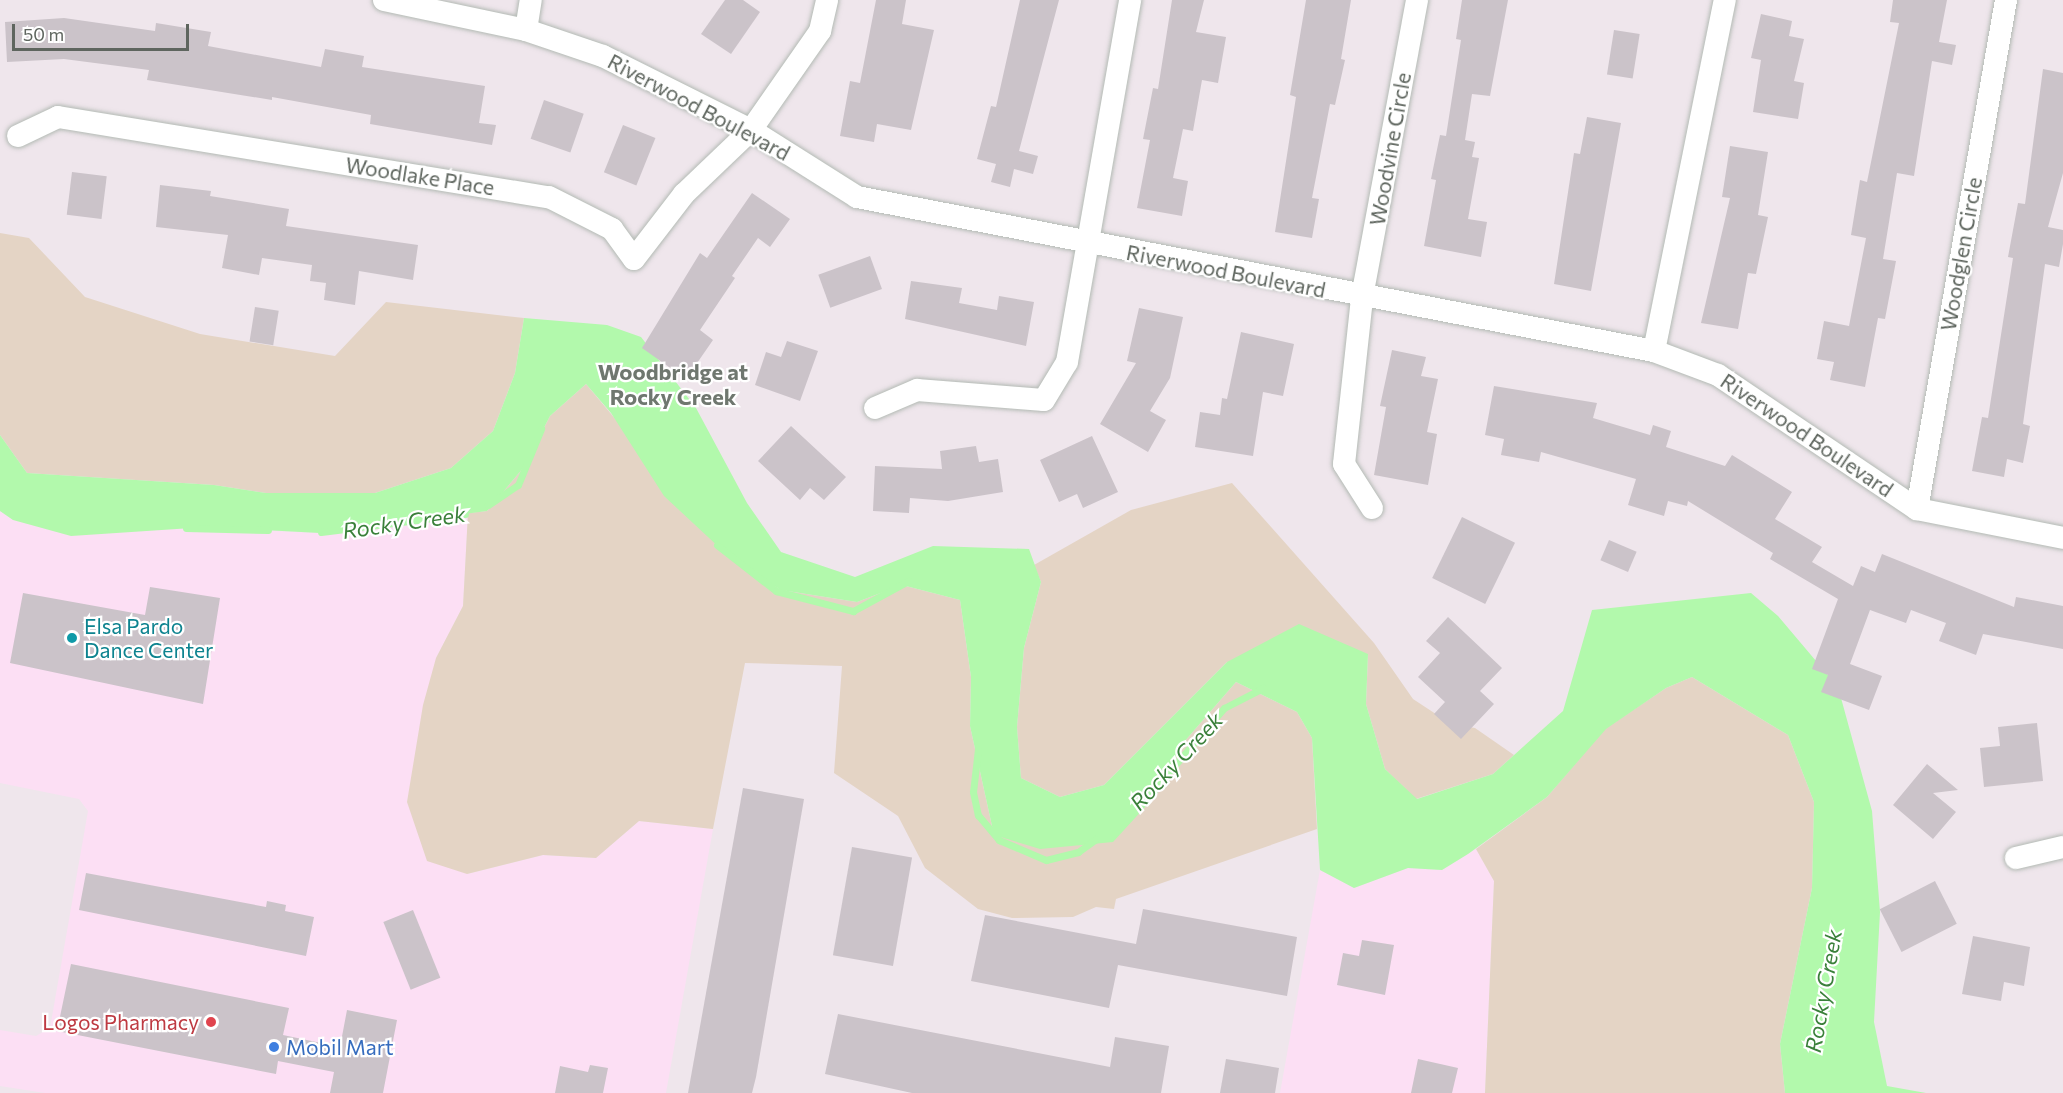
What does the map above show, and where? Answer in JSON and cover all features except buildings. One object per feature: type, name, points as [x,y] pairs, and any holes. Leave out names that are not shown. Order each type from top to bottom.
[{"type":"street","name":"Riverwood Boulevard","points":[[384,0],[526,30],[603,56],[751,130],[857,197],[1087,244],[1654,351],[1718,375],[1917,509],[2063,538]]},
{"type":"street","points":[[526,30],[531,0]]},
{"type":"street","points":[[751,130],[820,31],[827,0]]},
{"type":"street","points":[[875,408],[918,390],[1044,400],[1067,362],[1130,0]]},
{"type":"street","name":"Woodvine Circle","points":[[1372,508],[1344,464],[1362,297],[1417,0]]},
{"type":"street","points":[[1654,351],[1725,0]]},
{"type":"street","name":"Woodglen Circle","points":[[1917,509],[2006,0]]},
{"type":"street","name":"Woodlake Place","points":[[18,136],[58,117],[549,197],[612,229],[634,259],[684,194],[751,130]]},
{"type":"street","points":[[2016,858],[2063,847]]},
{"type":"shaded area","points":[[0,233],[29,238],[85,297],[200,334],[335,356],[386,302],[524,318],[515,373],[493,431],[451,468],[375,493],[266,493],[214,485],[27,473],[0,435]]},
{"type":"shaded area","points":[[586,384],[737,564],[781,590],[857,602],[902,585],[960,600],[971,677],[970,726],[994,835],[1157,794],[1184,742],[1236,682],[1297,712],[1312,738],[1317,829],[1116,899],[1114,909],[1096,907],[1073,917],[1012,918],[978,909],[925,868],[898,816],[834,773],[842,666],[745,663],[713,829],[639,821],[596,858],[543,855],[467,874],[427,861],[407,802],[423,705],[436,658],[463,606],[468,513],[487,511],[524,467],[550,416]]},
{"type":"shaded area","points":[[1232,483],[1374,643],[1413,699],[1451,724],[1475,728],[1514,755],[1493,774],[1416,799],[1385,769],[1366,704],[1368,654],[1227,662],[1104,785],[1060,797],[1021,778],[1017,727],[1024,648],[1041,582],[1034,565],[1131,510]]},
{"type":"shaded area","points":[[0,511],[13,520],[320,533],[468,513],[463,606],[436,658],[467,874],[543,855],[596,858],[639,821],[713,829],[666,1093],[45,1093],[0,1086],[0,1030],[36,1036],[50,1028],[88,811],[79,799],[0,783]]},
{"type":"shaded area","points":[[1692,677],[1788,735],[1814,802],[1812,888],[1780,1044],[1785,1093],[1485,1093],[1494,881],[1476,849],[1547,797],[1605,729],[1666,688]]},
{"type":"shaded area","points":[[1476,849],[1494,881],[1485,1093],[1280,1093],[1320,870],[1354,888],[1408,868],[1442,870]]},
{"type":"water","points":[[524,318],[607,325],[641,337],[696,408],[747,503],[781,552],[855,577],[933,546],[1029,549],[1041,582],[1024,648],[1017,727],[1021,778],[1060,797],[1104,785],[1227,662],[1299,624],[1368,654],[1366,704],[1385,769],[1417,799],[1493,774],[1563,711],[1592,610],[1751,593],[1778,616],[1838,687],[1872,811],[1880,912],[1874,1022],[1887,1086],[1926,1093],[1785,1093],[1780,1044],[1812,888],[1814,802],[1788,735],[1692,677],[1666,688],[1606,729],[1547,797],[1468,854],[1442,870],[1408,868],[1354,888],[1320,870],[1312,738],[1297,712],[1236,682],[1184,742],[1157,794],[1113,842],[1040,849],[994,835],[970,726],[971,677],[960,600],[902,585],[857,602],[781,590],[737,564],[664,496],[611,413],[586,384],[550,416],[524,467],[487,511],[320,533],[207,527],[71,536],[13,520],[0,511],[0,435],[27,473],[214,485],[266,493],[375,493],[451,468],[493,431],[515,373]]},
{"type":"waterway","name":"Rocky Creek","points":[[488,505],[518,485],[541,429]]},
{"type":"waterway","name":"Rocky Creek","points":[[321,532],[465,514]]},
{"type":"waterway","name":"Rocky Creek","points":[[186,528],[268,530]]},
{"type":"waterway","name":"Rocky Creek","points":[[717,545],[776,591],[853,611],[908,581]]},
{"type":"waterway","name":"Rocky Creek","points":[[1162,780],[1224,708],[1263,688]]},
{"type":"waterway","name":"Rocky Creek","points":[[978,749],[973,792],[978,815],[999,840],[1046,860],[1078,852],[1096,839]]},
{"type":"place","name":"Elsa Pardo Dance Center","points":[[72,638]]},
{"type":"place","name":"Logos Pharmacy","points":[[211,1022]]},
{"type":"place","name":"Mobil Mart","points":[[274,1047]]},
{"type":"district","name":"Woodbridge at Rocky Creek","points":[[673,384]]}]
